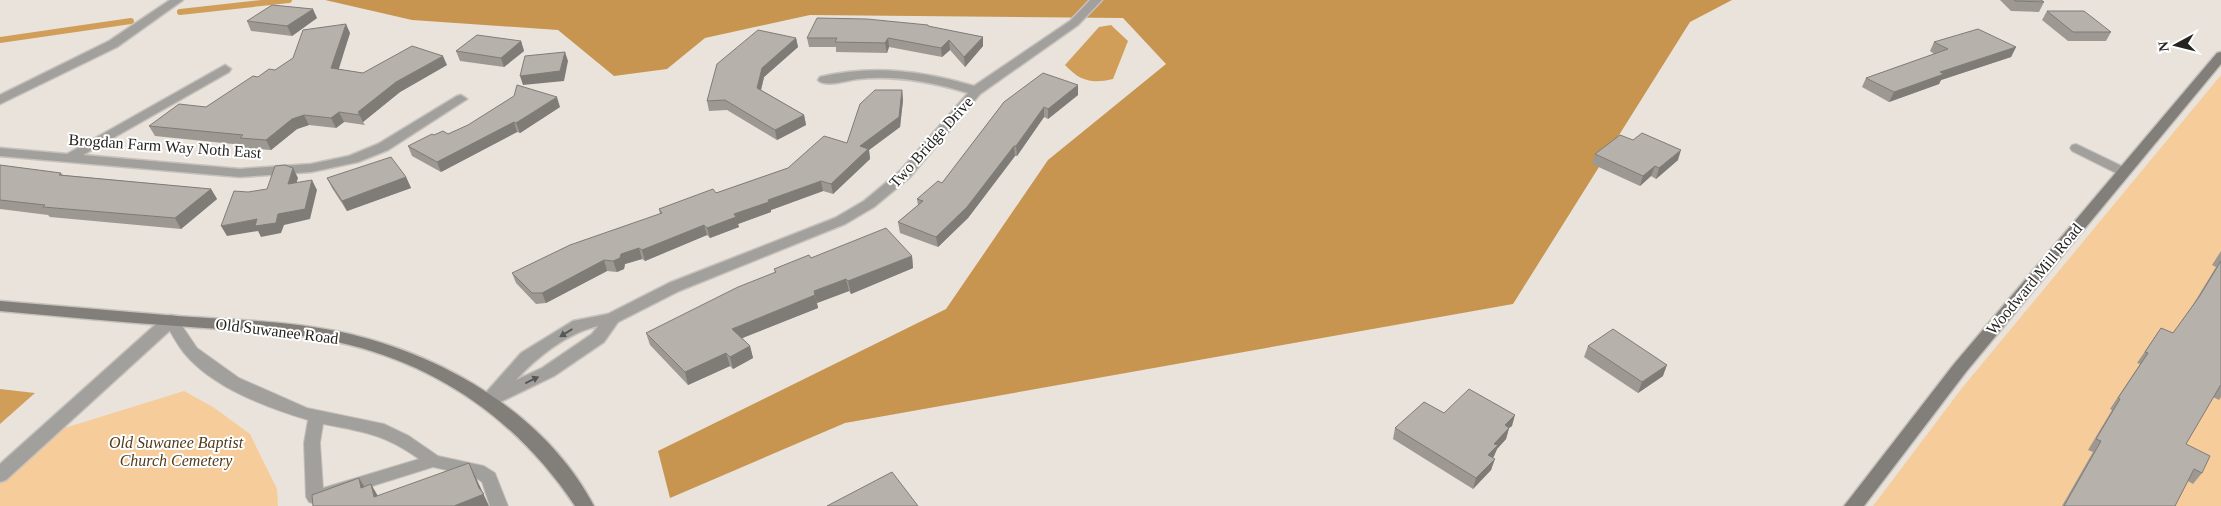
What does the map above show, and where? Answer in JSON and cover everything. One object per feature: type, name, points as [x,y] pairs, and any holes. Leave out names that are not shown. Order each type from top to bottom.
[{"type":"street","points":[[0,100],[113,44],[177,0]]},
{"type":"street","name":"Two Bridge Drive","points":[[488,401],[527,357],[578,325],[612,318],[655,295],[840,221],[869,204],[905,174],[976,91],[1074,23],[1096,0]]},
{"type":"street","name":"Woodward Mill Road","points":[[1853,506],[1960,368],[2221,56]]},
{"type":"street","points":[[72,156],[225,68]]},
{"type":"street","points":[[824,80],[866,73],[903,72],[940,80],[976,91]]},
{"type":"street","name":"Brogdan Farm Way Noth East","points":[[0,152],[72,156],[240,173],[311,168],[353,159],[383,147],[461,99]]},
{"type":"street","name":"Old Suwanee Road","points":[[0,306],[310,332],[384,349],[442,373],[488,401],[546,453],[567,477],[585,506]]},
{"type":"street","name":"Two Bridge Drive","points":[[488,401],[548,372],[598,338],[612,318]]},
{"type":"street","points":[[0,475],[171,320]]},
{"type":"lane","points":[[2076,148],[2124,172]]},
{"type":"lane","points":[[171,320],[191,352],[219,375],[253,392],[316,417],[369,426],[386,432],[408,442],[433,461],[478,471],[489,478],[499,506]]},
{"type":"lane","points":[[316,417],[312,443],[313,502],[433,461]]},
{"type":"green space","points":[[2221,75],[2221,506],[1873,506],[1962,388]]},
{"type":"green space","name":"Old Suwanee Baptist Church Cemetery","points":[[184,391],[213,407],[250,434],[277,489],[278,506],[0,506],[0,484],[58,430]]},
{"type":"shaded area","points":[[325,0],[1732,0],[1690,22],[1513,304],[845,423],[670,498],[658,451],[946,309],[1048,160],[1166,64],[1123,18],[810,15],[705,38],[667,69],[614,76],[558,30],[412,20]]},
{"type":"shaded area","points":[[1111,25],[1128,41],[1113,79],[1092,81],[1076,75],[1065,65],[1099,27]]},
{"type":"shaded area","points":[[0,389],[35,393],[0,424]]},
{"type":"building","points":[[2041,0],[2044,2],[2015,1]]},
{"type":"building","points":[[272,5],[313,9],[287,26],[247,21]]},
{"type":"building","points":[[2047,11],[2084,11],[2111,32],[2073,32]]},
{"type":"building","points":[[817,18],[867,19],[928,25],[983,37],[964,57],[949,40],[941,48],[888,38],[885,43],[835,42],[837,38],[807,38]]},
{"type":"building","points":[[346,24],[331,68],[363,73],[412,46],[443,56],[396,82],[358,112],[360,115],[339,112],[331,118],[304,115],[292,119],[266,140],[240,138],[243,135],[149,126],[179,104],[206,107],[253,76],[258,77],[269,69],[275,70],[293,58],[303,30]]},
{"type":"building","points":[[1978,29],[2016,47],[1940,72],[1944,74],[1894,92],[1866,78],[1948,49],[1934,42]]},
{"type":"building","points":[[758,30],[796,38],[762,68],[757,88],[804,115],[775,130],[725,100],[707,101],[717,64]]},
{"type":"building","points":[[477,35],[521,41],[501,58],[456,51]]},
{"type":"building","points":[[565,52],[560,71],[520,76],[525,56]]},
{"type":"building","points":[[1043,73],[1078,85],[1048,109],[1044,107],[1016,146],[1014,146],[967,207],[936,237],[898,222],[923,201],[917,199],[938,181],[942,183],[1004,102]]},
{"type":"building","points":[[517,85],[557,97],[516,123],[514,122],[437,162],[408,146],[432,134],[443,131],[448,134],[468,125],[514,96]]},
{"type":"building","points":[[875,90],[902,90],[899,117],[860,146],[868,149],[831,184],[821,181],[734,214],[736,217],[707,228],[704,225],[642,250],[639,248],[621,254],[620,258],[613,261],[604,260],[542,293],[532,293],[512,273],[570,245],[662,213],[659,209],[713,189],[716,193],[788,168],[824,136],[847,143],[860,104]]},
{"type":"building","points":[[1642,133],[1681,150],[1659,168],[1655,166],[1643,176],[1595,154],[1620,135],[1633,140]]},
{"type":"building","points":[[391,157],[406,177],[342,201],[327,178]]},
{"type":"building","points":[[0,165],[61,173],[59,175],[211,189],[175,218],[43,207],[45,205],[0,200]]},
{"type":"building","points":[[285,165],[293,168],[288,184],[312,180],[305,209],[278,214],[276,223],[255,226],[257,219],[221,226],[234,191],[248,192],[267,189],[275,166]]},
{"type":"building","points":[[886,228],[912,256],[848,281],[846,279],[814,291],[815,295],[732,329],[750,346],[730,357],[726,353],[685,372],[646,333],[738,287],[776,272],[774,269],[809,255],[811,258]]},
{"type":"building","points":[[2221,261],[2221,386],[2186,444],[2210,456],[2202,473],[2194,469],[2175,506],[2064,506],[2101,441],[2096,439],[2120,399],[2118,398],[2148,353],[2145,352],[2161,328],[2173,333],[2199,297]]},
{"type":"building","points":[[1613,329],[1667,365],[1642,382],[1588,346]]},
{"type":"building","points":[[1469,389],[1515,415],[1505,425],[1509,428],[1494,444],[1498,445],[1488,455],[1495,459],[1476,478],[1395,428],[1424,402],[1444,413]]},
{"type":"building","points":[[469,463],[479,488],[484,494],[454,506],[313,506],[312,495],[359,478],[361,488],[371,484],[374,497]]},
{"type":"building","points":[[892,472],[918,506],[827,506]]},
{"type":"waterway","points":[[180,12],[289,0]]},
{"type":"waterway","points":[[0,40],[131,21]]}]
